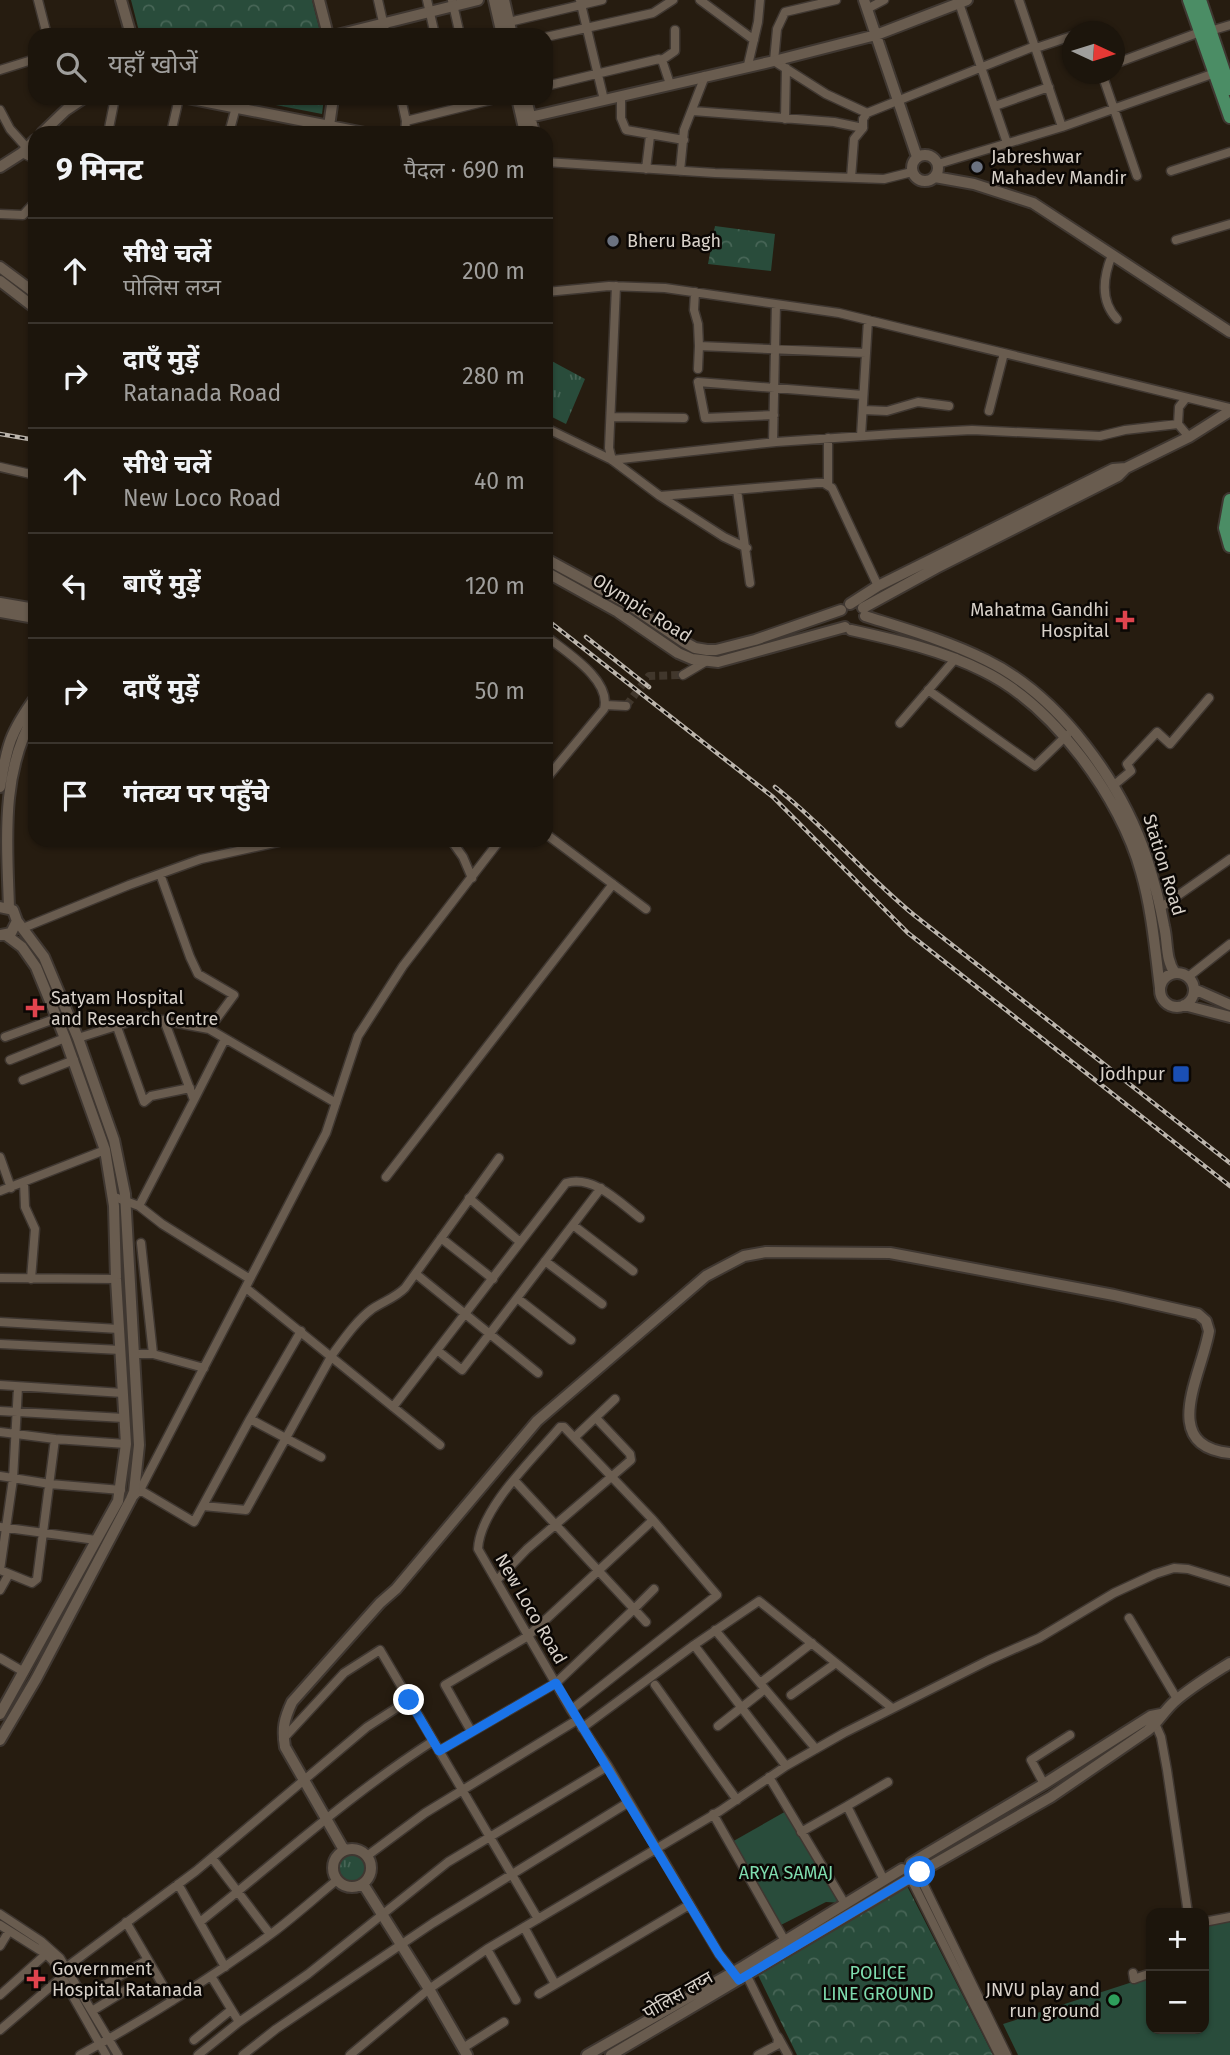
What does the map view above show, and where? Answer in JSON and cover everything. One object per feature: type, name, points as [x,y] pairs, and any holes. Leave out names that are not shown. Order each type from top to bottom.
[{"type":"main road","points":[[1189,0],[1225,79],[1230,117]]},
{"type":"main road","points":[[1200,0],[1205,32]]},
{"type":"main road","points":[[1229,542],[1225,516],[1230,500]]},
{"type":"street","points":[[38,0],[45,28]]},
{"type":"street","points":[[121,0],[129,28]]},
{"type":"street","points":[[319,0],[326,28]]},
{"type":"street","points":[[378,0],[384,28]]},
{"type":"street","points":[[427,0],[433,28]]},
{"type":"street","points":[[387,28],[453,3],[478,0]]},
{"type":"street","points":[[494,0],[500,28]]},
{"type":"street","points":[[503,0],[510,28]]},
{"type":"street","points":[[509,22],[580,3],[602,0]]},
{"type":"street","points":[[553,35],[653,13],[673,0]]},
{"type":"street","points":[[700,0],[754,40]]},
{"type":"street","points":[[748,65],[760,0]]},
{"type":"street","points":[[774,61],[779,20],[785,12],[836,0]]},
{"type":"street","points":[[884,0],[866,5],[917,157]]},
{"type":"street","points":[[1019,0],[1062,127]]},
{"type":"street","points":[[530,117],[876,35],[963,1],[1007,143]]},
{"type":"street","points":[[453,3],[458,28]]},
{"type":"street","points":[[580,3],[604,100]]},
{"type":"street","points":[[1125,60],[1230,26]]},
{"type":"street","points":[[553,84],[654,59],[662,60],[675,51],[675,30]]},
{"type":"street","points":[[851,178],[855,139],[863,128],[863,119],[867,113],[982,66],[1062,39]]},
{"type":"street","points":[[662,60],[670,84]]},
{"type":"street","points":[[0,70],[28,61]]},
{"type":"street","points":[[774,61],[826,94],[867,113]]},
{"type":"street","points":[[785,119],[786,68]]},
{"type":"street","points":[[680,171],[685,126],[705,76]]},
{"type":"street","points":[[938,164],[1113,109],[1225,79]]},
{"type":"street","points":[[1105,84],[1138,176]]},
{"type":"street","points":[[995,106],[1049,87]]},
{"type":"street","points":[[621,96],[623,128],[650,136],[684,140]]},
{"type":"street","points":[[48,126],[67,105]]},
{"type":"street","points":[[109,126],[114,105]]},
{"type":"street","points":[[173,126],[178,105]]},
{"type":"street","points":[[225,105],[316,126]]},
{"type":"street","points":[[329,126],[332,105]]},
{"type":"street","points":[[403,105],[406,126]]},
{"type":"street","points":[[452,105],[453,109]]},
{"type":"street","points":[[406,121],[464,105]]},
{"type":"street","points":[[519,105],[523,126]]},
{"type":"street","points":[[527,105],[532,126]]},
{"type":"street","points":[[231,126],[236,107]]},
{"type":"street","points":[[0,110],[10,129],[28,147],[0,167]]},
{"type":"street","points":[[692,111],[834,122],[863,128]]},
{"type":"street","points":[[646,169],[650,136]]},
{"type":"street","points":[[1171,171],[1230,152]]},
{"type":"street","points":[[938,164],[930,155],[917,157],[912,164],[912,173],[918,180],[935,177],[974,184],[1032,202],[1230,332]]},
{"type":"street","points":[[553,162],[680,171],[884,179],[912,173]]},
{"type":"street","points":[[935,177],[938,164]]},
{"type":"street","points":[[0,214],[23,215],[28,210]]},
{"type":"street","points":[[1176,240],[1230,224]]},
{"type":"street","points":[[1112,255],[1106,270],[1104,291],[1108,310],[1117,319]]},
{"type":"street","points":[[0,267],[28,288]]},
{"type":"street","points":[[0,281],[28,303]]},
{"type":"street","points":[[612,460],[609,448],[616,286]]},
{"type":"street","points":[[553,291],[616,286],[665,288],[839,313],[1230,410]]},
{"type":"street","points":[[695,292],[698,369]]},
{"type":"street","points":[[773,442],[776,304]]},
{"type":"street","points":[[861,436],[868,320]]},
{"type":"street","points":[[699,346],[866,353]]},
{"type":"street","points":[[989,411],[1004,353]]},
{"type":"street","points":[[774,415],[705,418],[698,382],[863,395]]},
{"type":"street","points":[[1186,398],[1180,407],[1178,424],[1189,436]]},
{"type":"street","points":[[863,410],[887,411],[918,402],[949,406]]},
{"type":"street","name":"Olympic Road","points":[[864,612],[936,568],[1118,476],[1126,468],[1189,436],[1230,410]]},
{"type":"street","points":[[611,416],[684,418]]},
{"type":"street","points":[[612,460],[828,438],[972,430],[1100,436],[1125,430],[1178,424]]},
{"type":"street","points":[[553,431],[612,460],[660,496],[724,537],[747,548]]},
{"type":"street","points":[[828,438],[828,485]]},
{"type":"street","points":[[0,467],[28,473]]},
{"type":"street","name":"Olympic Road","points":[[553,563],[625,602],[684,642],[707,650],[755,640],[845,607],[878,586],[1113,469],[1126,468]]},
{"type":"street","points":[[660,496],[817,483],[828,485],[832,488],[878,586]]},
{"type":"street","points":[[737,490],[750,583]]},
{"type":"street","name":"Olympic Road","points":[[553,576],[618,612],[678,653],[705,662],[718,662],[848,628]]},
{"type":"street","points":[[0,603],[28,608]]},
{"type":"street","points":[[855,604],[864,612],[861,626],[848,628],[839,619],[845,607],[855,604]]},
{"type":"street","points":[[0,612],[28,617]]},
{"type":"street","name":"Station Road","points":[[864,612],[987,660],[1021,681],[1068,734],[1108,796],[1132,844],[1142,872],[1154,931],[1160,988]]},
{"type":"street","name":"Station Road","points":[[848,628],[915,645],[956,658],[984,671],[1014,690],[1093,755],[1114,785],[1136,827],[1160,908],[1168,960],[1175,973]]},
{"type":"street","points":[[553,642],[592,674],[604,697],[605,705],[553,770]]},
{"type":"street","points":[[900,723],[956,658]]},
{"type":"street","points":[[682,675],[705,662]]},
{"type":"street","points":[[928,690],[1035,766],[1068,734]]},
{"type":"street","points":[[1114,785],[1131,771],[1127,764],[1157,732],[1170,744],[1209,698]]},
{"type":"street","points":[[605,705],[626,706]]},
{"type":"street","points":[[0,787],[8,743],[13,730],[28,708]]},
{"type":"street","points":[[0,1740],[36,1679],[131,1499],[139,1445],[127,1200],[114,1140],[78,1038],[44,957],[15,913],[5,908],[9,785],[13,760],[28,727]]},
{"type":"street","points":[[553,839],[646,909]]},
{"type":"street","points":[[3,935],[20,924],[201,859],[256,847]]},
{"type":"street","points":[[456,847],[472,878]]},
{"type":"street","points":[[131,1499],[140,1490],[326,1133],[358,1036],[402,966],[495,847]]},
{"type":"street","points":[[1160,908],[1230,859]]},
{"type":"street","points":[[160,874],[198,974],[234,995],[209,1029]]},
{"type":"street","points":[[386,1177],[612,884]]},
{"type":"street","points":[[0,1714],[120,1494],[126,1444],[112,1196],[105,1150],[74,1060],[36,968],[22,947],[3,935]]},
{"type":"street","points":[[1188,977],[1230,944]]},
{"type":"street","points":[[1230,1005],[1194,989],[1188,977],[1175,973],[1164,978],[1160,988],[1161,998],[1168,1004],[1230,1017]]},
{"type":"street","points":[[1184,1006],[1189,1002],[1194,989]]},
{"type":"street","points":[[78,1038],[145,1017],[209,1029],[336,1103]]},
{"type":"street","points":[[5,1037],[57,1018]]},
{"type":"street","points":[[164,1020],[194,1100]]},
{"type":"street","points":[[117,1027],[144,1102],[150,1096],[190,1088]]},
{"type":"street","points":[[10,1060],[65,1038]]},
{"type":"street","points":[[139,1206],[226,1039]]},
{"type":"street","points":[[23,1080],[74,1060]]},
{"type":"street","points":[[0,1191],[105,1150]]},
{"type":"street","points":[[0,1157],[11,1188]]},
{"type":"street","points":[[203,1506],[246,1510],[332,1355],[349,1332],[373,1309],[397,1296],[416,1274],[499,1158]]},
{"type":"street","points":[[24,1182],[25,1207],[35,1229],[31,1279]]},
{"type":"street","points":[[393,1407],[566,1183],[587,1182],[601,1188],[640,1218]]},
{"type":"street","points":[[437,1350],[462,1370],[601,1188]]},
{"type":"street","points":[[112,1196],[139,1206],[248,1283],[440,1445]]},
{"type":"street","points":[[469,1198],[520,1242]]},
{"type":"street","points":[[573,1225],[633,1271]]},
{"type":"street","points":[[441,1238],[493,1279]]},
{"type":"street","points":[[141,1243],[153,1354]]},
{"type":"street","points":[[344,1850],[285,1747],[282,1731],[284,1718],[292,1702],[380,1602],[396,1589],[537,1421],[706,1276],[744,1256],[766,1252],[890,1253],[1114,1295],[1198,1314],[1206,1321],[1209,1331],[1188,1416],[1188,1426],[1199,1442],[1215,1450],[1230,1453]]},
{"type":"street","points":[[545,1261],[602,1304]]},
{"type":"street","points":[[416,1274],[538,1373]]},
{"type":"street","points":[[0,1278],[116,1279]]},
{"type":"street","points":[[517,1298],[571,1340]]},
{"type":"street","points":[[0,1322],[120,1329]]},
{"type":"street","points":[[140,1490],[194,1522],[302,1331]]},
{"type":"street","points":[[0,1344],[121,1350]]},
{"type":"street","points":[[135,1354],[153,1354],[204,1368]]},
{"type":"street","points":[[0,1385],[123,1393]]},
{"type":"street","points":[[18,1387],[13,1479],[0,1570],[32,1583],[35,1582],[44,1534],[55,1439]]},
{"type":"street","points":[[575,1437],[615,1399]]},
{"type":"street","points":[[0,1411],[124,1418]]},
{"type":"street","points":[[497,1580],[631,1457],[596,1418]]},
{"type":"street","points":[[250,1419],[321,1457]]},
{"type":"street","points":[[570,1710],[717,1595],[612,1476],[575,1437],[564,1427],[560,1427],[515,1481],[646,1622]]},
{"type":"street","points":[[0,1432],[126,1444]]},
{"type":"street","points":[[0,1476],[120,1494],[131,1499]]},
{"type":"street","name":"New Loco Road","points":[[515,1481],[485,1524],[478,1549],[570,1710],[608,1766],[719,1954],[741,1974],[788,2055]]},
{"type":"street","points":[[471,1731],[445,1685],[528,1636],[653,1520]]},
{"type":"street","points":[[4,1528],[96,1540]]},
{"type":"street","points":[[351,2055],[429,1989],[487,1949],[737,1800],[786,1766],[892,1708],[1039,1638],[1114,1593],[1155,1574],[1174,1568],[1188,1569],[1230,1582]]},
{"type":"street","points":[[0,1590],[9,1574]]},
{"type":"street","points":[[439,1751],[556,1683],[654,1589]]},
{"type":"street","points":[[367,1856],[425,1813],[462,1790],[580,1724],[759,1601],[892,1708]]},
{"type":"street","points":[[1129,1618],[1177,1699]]},
{"type":"street","points":[[715,1630],[816,1749]]},
{"type":"street","points":[[718,1726],[812,1643]]},
{"type":"street","points":[[694,1645],[786,1766]]},
{"type":"street","points":[[283,1739],[344,1673],[380,1650],[538,1919]]},
{"type":"street","points":[[0,1658],[24,1672]]},
{"type":"street","points":[[791,1695],[836,1663]]},
{"type":"street","name":"पोलिस लय्न","points":[[611,2055],[912,1873],[1051,1797],[1156,1718],[1177,1699],[1230,1663]]},
{"type":"street","points":[[655,1685],[737,1800]]},
{"type":"street","points":[[0,2030],[63,1971],[212,1858],[367,1727],[409,1700]]},
{"type":"street","points":[[1156,1718],[1167,1770],[1187,1908]]},
{"type":"street","name":"पोलिस लय्न","points":[[912,1873],[1044,1784],[1156,1718]]},
{"type":"street","points":[[1044,1784],[1031,1760],[1070,1735]]},
{"type":"street","points":[[200,1922],[389,1769],[433,1741]]},
{"type":"street","points":[[198,2055],[239,2022],[308,1974],[448,1862],[608,1766]]},
{"type":"street","points":[[769,1777],[845,1904]]},
{"type":"street","points":[[802,1832],[888,1782]]},
{"type":"street","points":[[243,2055],[276,2029],[402,1945],[629,1802]]},
{"type":"street","points":[[847,1806],[884,1880]]},
{"type":"street","points":[[713,1814],[785,1941]]},
{"type":"street","points":[[355,1849],[367,1856],[372,1868],[370,1877],[363,1884],[350,1888],[337,1880],[332,1869],[334,1860],[344,1850],[355,1849]]},
{"type":"street","points":[[212,1858],[270,1934]]},
{"type":"street","points":[[587,2055],[741,1974],[785,1941],[884,1880],[912,1873]]},
{"type":"street","points":[[912,1873],[999,2055]]},
{"type":"street","points":[[912,1873],[1007,2055]]},
{"type":"street","points":[[80,2055],[225,1967],[337,1880]]},
{"type":"street","points":[[178,1884],[225,1967]]},
{"type":"street","points":[[363,1884],[465,2052],[504,2022]]},
{"type":"street","points":[[539,1994],[689,1905]]},
{"type":"street","points":[[0,1914],[54,1951],[106,2055]]},
{"type":"street","points":[[1209,1921],[1230,1917]]},
{"type":"street","points":[[126,1922],[172,2001]]},
{"type":"street","points":[[0,1926],[46,1954],[63,1971],[84,1997],[118,2055]]},
{"type":"street","points":[[524,1927],[555,1984]]},
{"type":"street","points":[[0,1946],[9,1931]]},
{"type":"street","points":[[487,1949],[516,2000]]},
{"type":"street","points":[[0,1995],[46,1954]]},
{"type":"street","points":[[84,1997],[148,1959]]},
{"type":"street","points":[[1133,1973],[1134,1979],[1146,1975]]},
{"type":"street","points":[[211,1976],[239,2022]]},
{"type":"street","points":[[92,2011],[131,1987]]},
{"type":"street","points":[[194,2040],[231,2010]]},
{"type":"street","points":[[758,2055],[777,2045],[777,2035]]},
{"type":"green space","points":[[131,0],[312,0],[319,28],[138,28]]},
{"type":"green space","points":[[276,105],[323,105],[322,114]]},
{"type":"green space","points":[[715,226],[775,234],[771,271],[708,264]]},
{"type":"green space","points":[[553,362],[585,379],[566,424],[553,418]]},
{"type":"green space","name":"ARYA SAMAJ","points":[[788,1810],[843,1903],[826,1902],[779,1926],[730,1843]]},
{"type":"green space","points":[[352,1855],[362,1859],[366,1869],[362,1879],[352,1883],[342,1879],[338,1869],[342,1859]]},
{"type":"green space","name":"POLICE LINE GROUND","points":[[906,1884],[993,2055],[797,2055],[758,1975]]},
{"type":"green space","name":"JNVU play and run ground","points":[[1230,1918],[1230,2055],[1018,2055],[1003,2024],[1146,1978],[1146,2034],[1209,2034],[1209,1921]]},
{"type":"tunnel","points":[[626,706],[649,676],[683,675]]},
{"type":"railway","points":[[0,434],[28,439]]},
{"type":"railway","points":[[553,624],[773,797],[908,933],[1230,1186]]},
{"type":"railway","points":[[586,637],[649,687]]},
{"type":"railway","points":[[775,787],[914,915],[1230,1163]]},
{"type":"place","name":"Jabreshwar Mahadev Mandir","points":[[977,167]]},
{"type":"place","name":"Bheru Bagh","points":[[613,241]]},
{"type":"place","name":"Mahatma Gandhi Hospital","points":[[1125,620]]},
{"type":"place","name":"Satyam Hospital and Research Centre","points":[[35,1008]]},
{"type":"place","name":"Jodhpur","points":[[1181,1074]]},
{"type":"place","name":"Government Hospital Ratanada","points":[[36,1979]]},
{"type":"place","name":"JNVU play and run ground","points":[[1114,2000]]},
{"type":"route","points":[[409,1700],[439,1751],[556,1683],[719,1954],[739,1980],[907,1880],[915,1880],[920,1872]]}]
